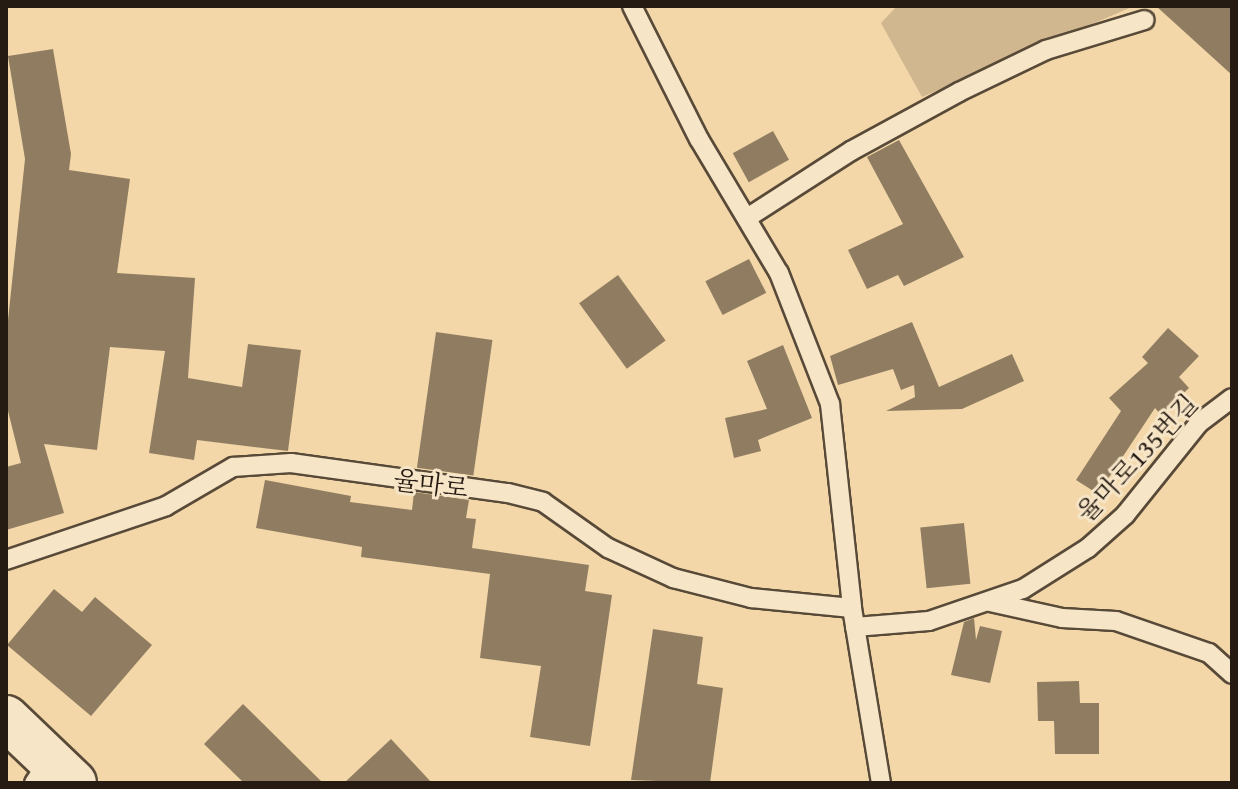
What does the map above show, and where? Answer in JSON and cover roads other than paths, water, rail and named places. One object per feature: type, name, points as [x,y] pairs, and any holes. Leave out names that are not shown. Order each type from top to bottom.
[{"type":"street","points":[[6,718],[53,775]]},
{"type":"lane","points":[[632,6],[699,139],[779,273],[830,404],[852,608],[881,783]]},
{"type":"lane","points":[[747,218],[851,151],[959,92],[1046,50],[1145,20]]},
{"type":"lane","name":"율마로135번길","points":[[855,627],[929,621],[1023,589],[1088,548],[1125,515],[1199,423],[1232,398]]},
{"type":"lane","name":"율마로","points":[[6,560],[166,506],[233,467],[291,463],[520,496],[543,502],[608,548],[673,578],[751,598],[852,608]]},
{"type":"lane","points":[[987,602],[1062,618],[1116,621],[1209,653],[1232,674]]}]
